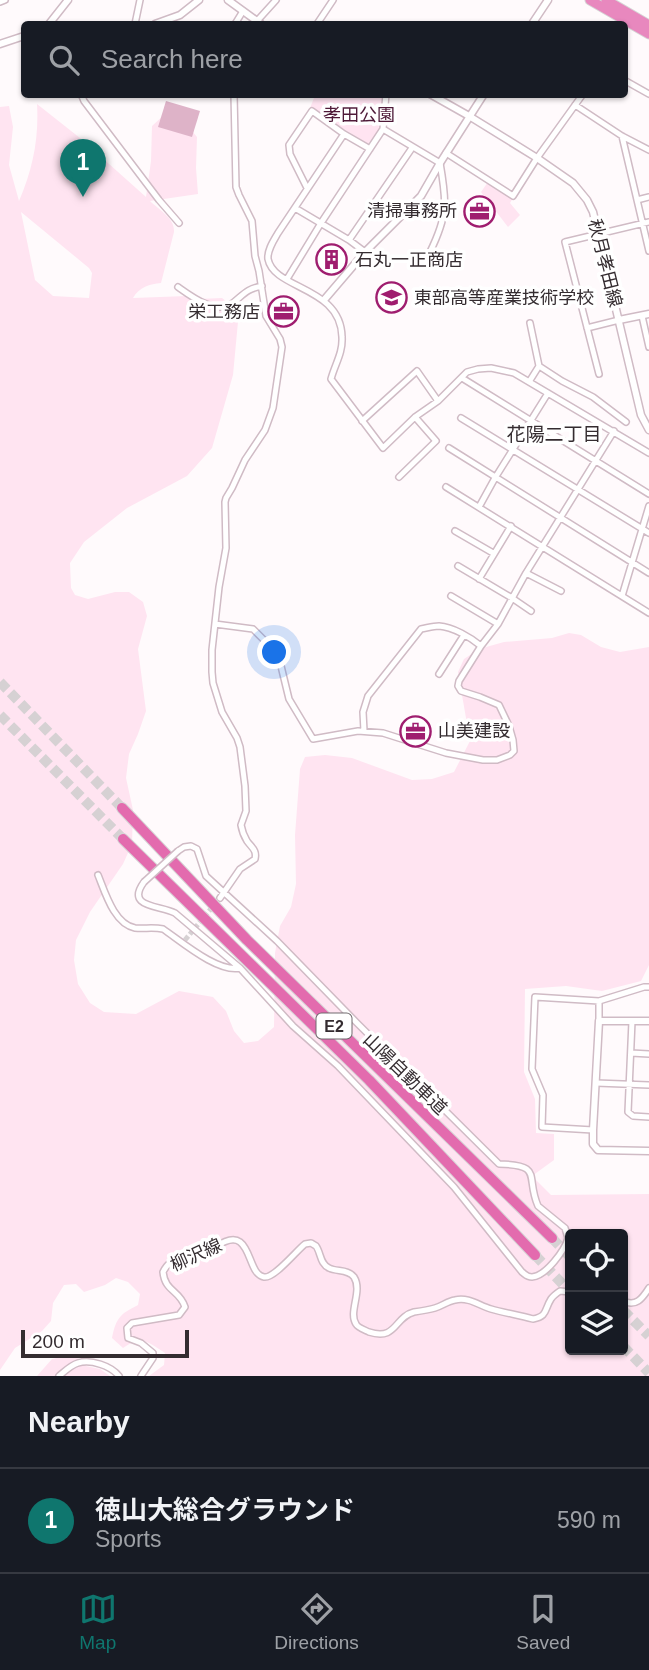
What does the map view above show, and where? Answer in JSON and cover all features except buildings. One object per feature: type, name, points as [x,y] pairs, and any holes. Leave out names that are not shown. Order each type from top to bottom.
[{"type":"highway","points":[[590,0],[626,21]]},
{"type":"highway","points":[[606,0],[649,25]]},
{"type":"highway","points":[[628,22],[649,34]]},
{"type":"highway","name":"山陽自動車道","points":[[122,808],[247,940],[552,1238]]},
{"type":"highway","name":"山陽自動車道","points":[[123,839],[369,1080],[535,1255]]},
{"type":"street","points":[[51,21],[68,0]]},
{"type":"street","points":[[136,21],[140,0]]},
{"type":"street","points":[[163,21],[180,15],[199,0]]},
{"type":"street","points":[[228,0],[256,21]]},
{"type":"street","points":[[260,21],[276,0]]},
{"type":"street","points":[[319,21],[333,0]]},
{"type":"street","points":[[534,21],[548,0]]},
{"type":"street","points":[[237,21],[243,11]]},
{"type":"street","points":[[0,44],[21,37]]},
{"type":"street","points":[[628,82],[649,94]]},
{"type":"street","points":[[83,98],[179,223]]},
{"type":"street","points":[[221,894],[240,869],[257,856],[241,825],[246,811],[240,747],[224,718],[213,683],[212,650],[226,548],[226,498],[245,460],[265,430],[272,408],[282,347],[266,316],[255,256],[252,221],[236,187],[234,98]]},
{"type":"street","points":[[287,279],[383,129],[386,98]]},
{"type":"street","name":"秋月孝田線","points":[[436,98],[537,158],[580,191],[593,212],[641,415],[649,430]]},
{"type":"street","points":[[324,300],[365,251],[421,196],[481,98]]},
{"type":"street","points":[[446,153],[513,195],[580,98]]},
{"type":"street","points":[[575,105],[649,150]]},
{"type":"street","points":[[307,188],[290,153],[289,145],[312,111],[370,149]]},
{"type":"street","points":[[383,129],[440,163]]},
{"type":"street","points":[[344,134],[278,233],[268,259],[275,270],[324,300],[339,317],[341,353],[331,379],[383,448],[467,372],[491,368],[507,371],[529,382],[649,453]]},
{"type":"street","points":[[622,135],[637,200],[646,222],[649,251]]},
{"type":"street","points":[[349,240],[412,148]]},
{"type":"street","points":[[430,252],[445,211],[440,163]]},
{"type":"street","points":[[637,200],[649,197]]},
{"type":"street","points":[[295,208],[365,251]]},
{"type":"street","points":[[599,374],[565,242],[646,222]]},
{"type":"street","points":[[178,287],[204,304],[221,307],[231,305],[251,288],[262,286]]},
{"type":"street","points":[[587,328],[645,315],[649,347]]},
{"type":"street","points":[[529,382],[539,366],[530,323]]},
{"type":"street","points":[[539,366],[593,397],[626,422]]},
{"type":"street","points":[[362,421],[417,371],[438,401]]},
{"type":"street","points":[[462,378],[649,494]]},
{"type":"street","points":[[479,508],[548,393]]},
{"type":"street","points":[[399,477],[436,441],[415,417]]},
{"type":"street","points":[[461,418],[649,533]]},
{"type":"street","points":[[215,624],[253,629],[270,646],[281,666],[289,699],[313,739],[364,731],[383,733],[446,754],[464,757],[497,760],[510,755],[514,751],[513,740],[502,709],[492,701],[461,691],[459,681],[498,624],[526,573],[614,431]]},
{"type":"street","points":[[449,448],[649,573]]},
{"type":"street","points":[[446,487],[649,613]]},
{"type":"street","points":[[622,596],[649,506]]},
{"type":"street","points":[[479,579],[511,526]]},
{"type":"street","points":[[455,531],[494,553]]},
{"type":"street","points":[[458,566],[531,611]]},
{"type":"street","points":[[526,573],[561,591]]},
{"type":"street","points":[[450,596],[498,624]]},
{"type":"street","points":[[364,731],[363,712],[368,695],[421,629],[438,626],[448,628],[481,646]]},
{"type":"street","points":[[439,674],[464,635]]},
{"type":"street","points":[[184,847],[197,849],[206,876],[221,894],[277,941],[499,1164],[516,1164],[529,1170],[538,1206],[567,1232],[564,1256],[534,1277],[522,1272],[454,1187],[338,1066],[293,1026],[240,968],[175,913],[147,905],[138,896],[138,890],[144,882],[184,847]]},
{"type":"street","points":[[98,875],[111,904],[123,922],[137,928],[163,929],[221,966],[240,968]]},
{"type":"street","points":[[593,1130],[542,1128],[543,1096],[532,1069],[535,998],[599,1001],[647,987],[649,979]]},
{"type":"street","points":[[599,1001],[593,1144],[598,1150],[649,1152]]},
{"type":"street","points":[[599,1021],[649,1021]]},
{"type":"street","points":[[632,1021],[628,1112],[633,1116],[649,1117]]},
{"type":"street","points":[[631,1054],[649,1054]]},
{"type":"street","points":[[596,1083],[649,1086]]},
{"type":"street","name":"柳沢線","points":[[141,1376],[149,1366],[153,1353],[141,1343],[128,1338],[127,1328],[132,1323],[179,1315],[185,1307],[181,1297],[164,1282],[163,1272],[171,1262],[194,1259],[228,1241],[240,1242],[246,1249],[254,1269],[264,1278],[279,1269],[305,1244],[316,1246],[323,1262],[330,1268],[352,1275],[355,1280],[357,1298],[354,1322],[358,1327],[379,1334],[392,1331],[410,1313],[464,1299],[487,1308],[533,1319],[540,1318],[546,1313],[552,1297],[560,1291],[565,1292]]},
{"type":"street","points":[[628,1304],[641,1300],[649,1288]]},
{"type":"street","points":[[59,1376],[75,1363],[83,1362],[106,1366],[119,1376]]},
{"type":"green space","name":"孝田公園","points":[[314,98],[382,98],[381,128],[368,144],[310,108]]},
{"type":"green space","points":[[37,104],[146,197],[152,126],[164,115],[184,121],[197,137],[198,194],[150,201],[169,218],[174,232],[161,283],[145,287],[133,298],[222,298],[239,311],[233,375],[212,448],[187,476],[127,508],[84,542],[70,563],[71,588],[75,595],[88,599],[115,592],[129,592],[143,602],[147,616],[138,649],[146,711],[129,754],[126,778],[133,810],[132,844],[123,864],[90,912],[76,940],[74,960],[78,984],[90,1003],[104,1012],[136,1014],[179,991],[213,997],[226,1011],[234,1031],[244,1043],[258,1041],[274,1027],[275,953],[280,926],[291,907],[296,884],[295,835],[300,769],[305,757],[325,755],[352,758],[412,780],[432,779],[454,772],[470,741],[458,672],[464,659],[479,649],[504,642],[552,638],[569,633],[581,635],[601,647],[620,652],[649,647],[649,965],[641,981],[602,991],[566,986],[525,989],[524,1072],[535,1099],[536,1133],[554,1134],[554,1160],[532,1176],[551,1195],[649,1194],[649,1376],[149,1376],[164,1365],[165,1353],[140,1341],[123,1348],[112,1338],[117,1321],[138,1305],[140,1294],[128,1282],[116,1278],[84,1292],[76,1284],[64,1285],[53,1303],[51,1321],[42,1331],[15,1348],[0,1370],[0,107],[9,106],[13,127],[9,165],[19,201],[34,153]],"holes":[[[21,212],[92,273],[89,298],[53,296],[35,280]]]},
{"type":"green space","points":[[488,182],[513,198],[510,203],[520,215],[508,227],[481,192]]},
{"type":"green space","points":[[74,1354],[86,1366],[100,1369],[110,1376],[37,1376],[52,1359]]},
{"type":"shaded area","points":[[166,101],[200,111],[192,137],[158,127]]},
{"type":"tunnel","points":[[0,682],[122,808]]},
{"type":"tunnel","points":[[0,715],[123,839]]},
{"type":"tunnel","points":[[185,940],[220,898]]},
{"type":"tunnel","points":[[552,1238],[565,1252]]},
{"type":"tunnel","points":[[535,1255],[565,1287]]},
{"type":"tunnel","points":[[628,1315],[649,1336]]},
{"type":"tunnel","points":[[628,1351],[649,1373]]},
{"type":"place","name":"徳山大総合グラウンド","points":[[83,197]]},
{"type":"place","name":"清掃事務所","points":[[480,211]]},
{"type":"place","name":"石丸一正商店","points":[[332,260]]},
{"type":"place","name":"東部高等産業技術学校","points":[[391,298]]},
{"type":"place","name":"栄工務店","points":[[283,312]]},
{"type":"place","name":"山美建設","points":[[415,731]]},
{"type":"district","name":"花陽二丁目","points":[[554,434]]}]
